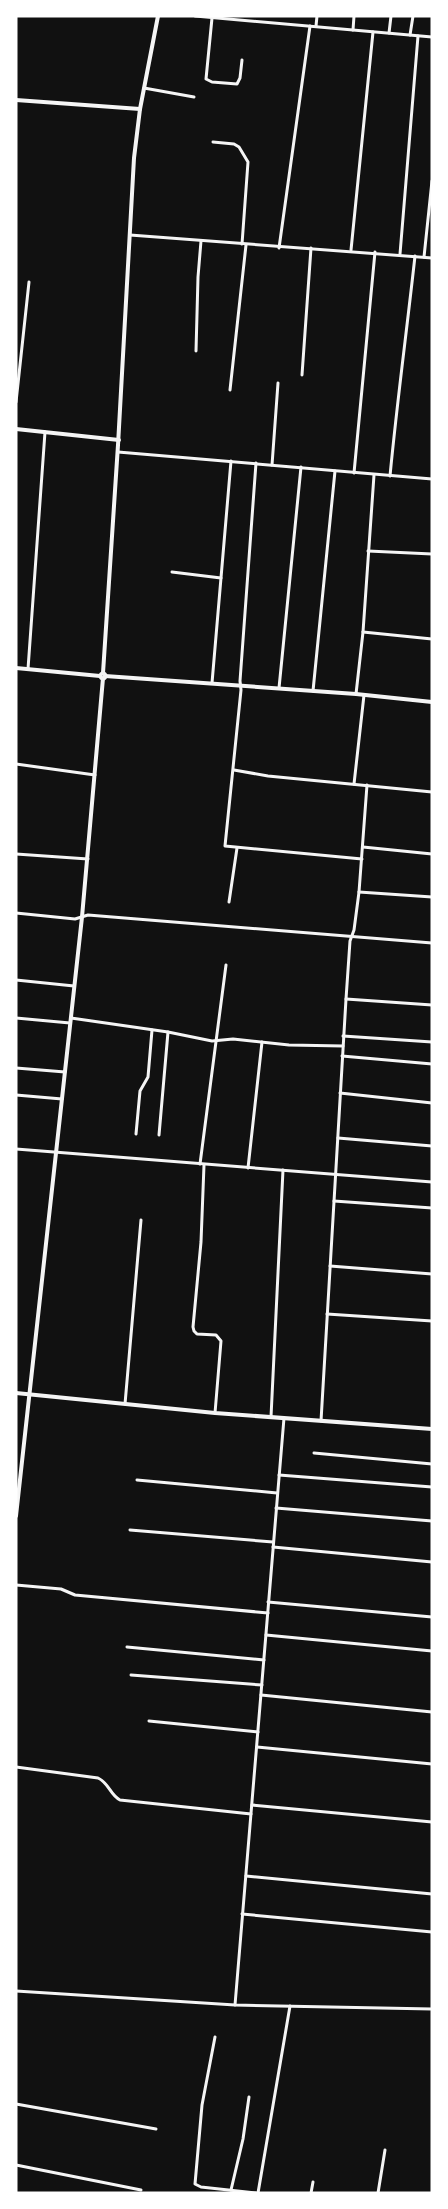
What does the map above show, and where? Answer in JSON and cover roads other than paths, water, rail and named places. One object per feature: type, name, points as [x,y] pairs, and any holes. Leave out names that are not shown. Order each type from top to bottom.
[{"type":"main road","points":[[16,1516],[18,1476],[29,1395],[88,859],[119,440],[134,158],[140,109],[158,16]]},
{"type":"main road","points":[[16,100],[140,109]]},
{"type":"main road","points":[[16,429],[119,440]]},
{"type":"main road","points":[[16,668],[356,694],[432,702]]},
{"type":"main road","points":[[16,1394],[215,1413],[432,1430]]},
{"type":"street","points":[[195,16],[245,18],[432,37]]},
{"type":"street","points":[[316,16],[316,26]]},
{"type":"street","points":[[353,30],[354,16]]},
{"type":"street","points":[[389,33],[391,16]]},
{"type":"street","points":[[410,35],[413,16]]},
{"type":"street","points":[[212,18],[206,79],[212,82],[236,84],[240,78],[242,60]]},
{"type":"street","points":[[280,248],[310,26]]},
{"type":"street","points":[[351,250],[373,32]]},
{"type":"street","points":[[400,254],[418,36]]},
{"type":"street","points":[[144,88],[194,97]]},
{"type":"street","points":[[213,142],[234,144],[239,147],[248,162],[244,245],[230,390]]},
{"type":"street","points":[[424,257],[432,181]]},
{"type":"street","points":[[130,235],[280,248],[351,250],[432,258]]},
{"type":"street","points":[[196,351],[201,241]]},
{"type":"street","points":[[302,375],[311,248]]},
{"type":"street","points":[[354,473],[375,252]]},
{"type":"street","points":[[390,476],[399,381],[407,334],[415,256]]},
{"type":"street","points":[[16,402],[29,282]]},
{"type":"street","points":[[272,465],[278,383]]},
{"type":"street","points":[[28,669],[45,432]]},
{"type":"street","points":[[118,452],[432,479]]},
{"type":"street","points":[[212,683],[231,461]]},
{"type":"street","points":[[256,463],[234,770],[226,846],[362,859]]},
{"type":"street","points":[[279,688],[301,467]]},
{"type":"street","points":[[313,691],[335,471]]},
{"type":"street","points":[[356,694],[364,632],[374,475]]},
{"type":"street","points":[[368,551],[432,554]]},
{"type":"street","points":[[172,572],[221,578]]},
{"type":"street","points":[[364,632],[432,639]]},
{"type":"street","points":[[354,784],[364,695]]},
{"type":"street","points":[[16,764],[95,775]]},
{"type":"street","points":[[234,770],[268,776],[432,792]]},
{"type":"street","points":[[321,1421],[343,1036],[352,935],[359,892],[367,785]]},
{"type":"street","points":[[362,847],[432,854]]},
{"type":"street","points":[[229,902],[237,848]]},
{"type":"street","points":[[16,854],[88,859]]},
{"type":"street","points":[[359,892],[432,898]]},
{"type":"street","points":[[16,913],[75,918],[88,915],[432,942]]},
{"type":"street","points":[[215,1413],[221,1340],[216,1335],[197,1334],[193,1326],[201,1242],[202,1165],[226,966]]},
{"type":"street","points":[[16,980],[74,986]]},
{"type":"street","points":[[346,999],[432,1005]]},
{"type":"street","points":[[16,1018],[70,1020],[168,1032],[217,1041],[227,1039],[289,1045],[343,1046]]},
{"type":"street","points":[[136,1134],[140,1091],[148,1077],[152,1030]]},
{"type":"street","points":[[159,1135],[168,1032]]},
{"type":"street","points":[[343,1036],[432,1042]]},
{"type":"street","points":[[248,1168],[262,1042]]},
{"type":"street","points":[[342,1056],[432,1064]]},
{"type":"street","points":[[16,1068],[65,1072]]},
{"type":"street","points":[[340,1093],[432,1103]]},
{"type":"street","points":[[16,1095],[62,1099]]},
{"type":"street","points":[[338,1138],[432,1146]]},
{"type":"street","points":[[16,1150],[432,1182]]},
{"type":"street","points":[[271,1417],[283,1170]]},
{"type":"street","points":[[334,1201],[432,1208]]},
{"type":"street","points":[[125,1405],[141,1220]]},
{"type":"street","points":[[330,1266],[432,1274]]},
{"type":"street","points":[[328,1314],[432,1321]]},
{"type":"street","points":[[235,2005],[284,1418]]},
{"type":"street","points":[[314,1452],[432,1464]]},
{"type":"street","points":[[279,1475],[432,1487]]},
{"type":"street","points":[[137,1480],[277,1493]]},
{"type":"street","points":[[276,1508],[432,1521]]},
{"type":"street","points":[[130,1530],[273,1542]]},
{"type":"street","points":[[273,1547],[432,1562]]},
{"type":"street","points":[[16,1585],[61,1589],[76,1595],[268,1613]]},
{"type":"street","points":[[268,1602],[432,1617]]},
{"type":"street","points":[[266,1635],[432,1651]]},
{"type":"street","points":[[128,1647],[264,1660]]},
{"type":"street","points":[[131,1675],[262,1685]]},
{"type":"street","points":[[261,1695],[432,1712]]},
{"type":"street","points":[[149,1721],[258,1732]]},
{"type":"street","points":[[257,1747],[432,1764]]},
{"type":"street","points":[[16,1767],[98,1778],[102,1780],[113,1796],[120,1800],[251,1814]]},
{"type":"street","points":[[252,1805],[432,1822]]},
{"type":"street","points":[[246,1876],[432,1894]]},
{"type":"street","points":[[242,1914],[432,1932]]},
{"type":"street","points":[[16,1991],[235,2005],[432,2009]]},
{"type":"street","points":[[215,2037],[202,2105],[195,2184],[201,2187],[257,2193],[290,2006]]},
{"type":"street","points":[[231,2190],[243,2139],[249,2097]]},
{"type":"street","points":[[16,2104],[156,2129]]},
{"type":"street","points":[[378,2193],[385,2150]]},
{"type":"street","points":[[16,2165],[140,2190]]},
{"type":"street","points":[[311,2193],[313,2182]]}]
